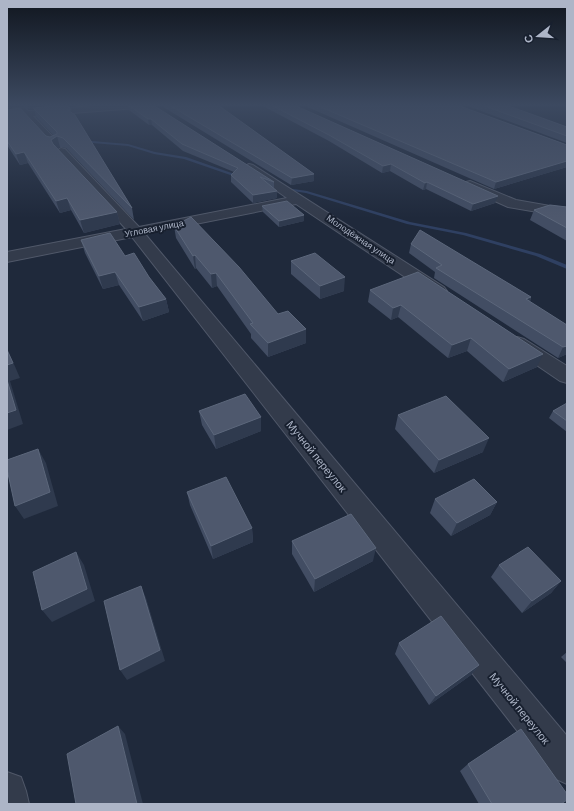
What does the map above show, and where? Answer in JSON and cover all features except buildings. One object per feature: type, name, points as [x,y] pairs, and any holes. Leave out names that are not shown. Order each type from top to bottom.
[{"type":"street","name":"Мучной переулок","points":[[54,143],[135,231],[567,765]]},
{"type":"street","name":"Молодёжная улица","points":[[240,161],[301,199],[447,297]]},
{"type":"street","points":[[458,180],[513,204],[557,210],[567,213]]},
{"type":"street","name":"Угловая улица","points":[[7,257],[301,199]]},
{"type":"street","points":[[507,337],[567,376]]},
{"type":"street","points":[[7,791],[9,804]]},
{"type":"waterway","points":[[103,143],[128,145],[154,153],[185,158],[241,177]]},
{"type":"waterway","points":[[281,188],[307,192],[409,223],[464,234],[538,255],[567,267]]}]
